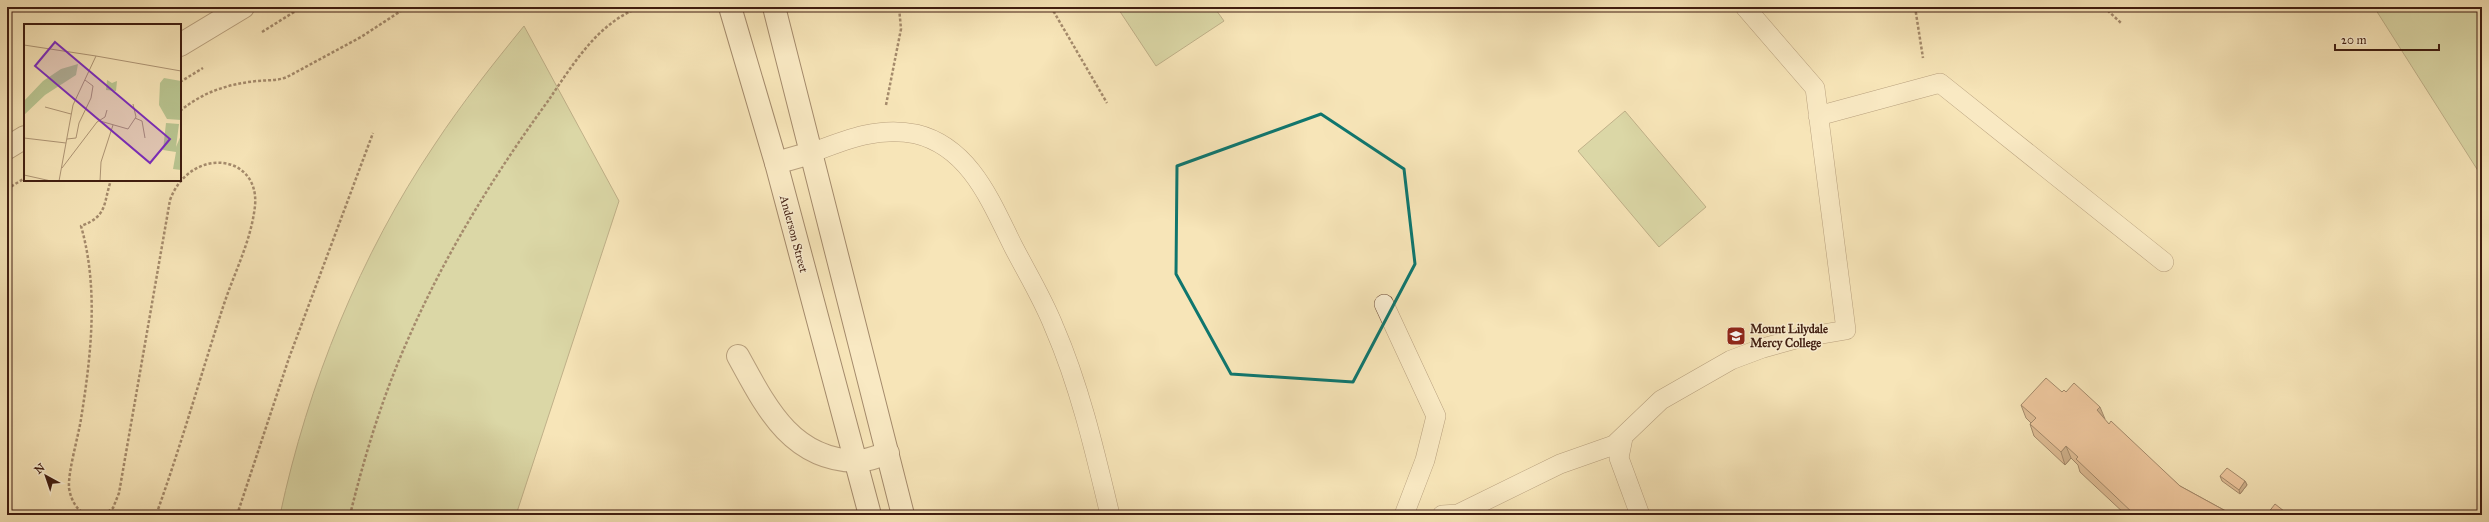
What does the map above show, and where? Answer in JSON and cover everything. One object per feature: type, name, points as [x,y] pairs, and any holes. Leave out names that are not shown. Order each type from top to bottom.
[{"type":"main road","points":[[181,44],[243,7]]},
{"type":"main road","name":"Anderson Street","points":[[730,7],[776,163],[870,515]]},
{"type":"main road","points":[[774,7],[903,515]]},
{"type":"main road","points":[[7,148],[24,138]]},
{"type":"main road","points":[[776,163],[811,153]]},
{"type":"main road","points":[[738,356],[765,404],[790,437],[822,456],[856,461],[888,453]]},
{"type":"lane","points":[[1442,515],[1458,514],[1540,473],[1614,445],[1661,400],[1731,360],[1763,348],[1799,338],[1846,330],[1814,88],[1745,7]]},
{"type":"lane","points":[[1818,116],[1940,83],[2164,262]]},
{"type":"lane","points":[[811,153],[863,134],[897,131],[917,135],[937,144],[962,161],[980,184],[1054,327],[1080,401],[1110,515]]},
{"type":"lane","points":[[1384,304],[1436,416],[1425,460],[1404,515]]},
{"type":"lane","points":[[1623,438],[1619,458],[1640,515]]},
{"type":"path","points":[[181,110],[205,94],[220,88],[236,83],[277,80],[287,77],[361,38],[407,7]]},
{"type":"path","points":[[350,515],[364,461],[384,398],[409,337],[444,266],[483,196],[519,141],[568,72],[601,32],[613,20],[642,7]]},
{"type":"path","points":[[881,132],[901,29],[898,7]]},
{"type":"path","points":[[1051,7],[1107,103]]},
{"type":"path","points":[[1915,7],[1928,87]]},
{"type":"path","points":[[2104,7],[2121,23]]},
{"type":"path","points":[[237,515],[289,358],[373,133]]},
{"type":"path","points":[[156,515],[225,302],[252,228],[255,204],[250,183],[236,167],[224,163],[204,164],[187,173],[181,180]]},
{"type":"path","points":[[7,189],[24,179]]},
{"type":"path","points":[[86,515],[74,504],[69,478],[82,415],[91,333],[91,270],[81,226],[92,222],[103,212],[111,181]]},
{"type":"path","points":[[104,515],[113,508],[119,492],[170,200],[174,189],[180,181]]},
{"type":"highlighted area","points":[[1321,114],[1404,169],[1415,264],[1353,382],[1231,374],[1176,274],[1177,166]]},
{"type":"green space","points":[[1117,7],[1214,7],[1224,21],[1156,66]]},
{"type":"green space","points":[[2374,7],[2482,7],[2482,177]]},
{"type":"green space","points":[[524,26],[619,201],[516,515],[280,515],[305,417],[340,322],[360,276],[383,230],[408,186],[435,144],[478,84]]},
{"type":"green space","points":[[1625,111],[1706,207],[1659,247],[1578,151]]},
{"type":"building","points":[[2046,378],[2062,392],[2064,390],[2066,392],[2074,383],[2100,407],[2097,410],[2109,424],[2111,421],[2180,486],[2233,515],[2135,515],[2076,459],[2078,457],[2066,446],[2061,452],[2030,424],[2036,418],[2021,405]]},
{"type":"building","points":[[2227,468],[2245,481],[2239,490],[2220,476]]},
{"type":"building","points":[[2275,504],[2289,515],[2271,515],[2268,513]]},
{"type":"place","name":"Mount Lilydale Mercy College","points":[[1736,336]]}]
